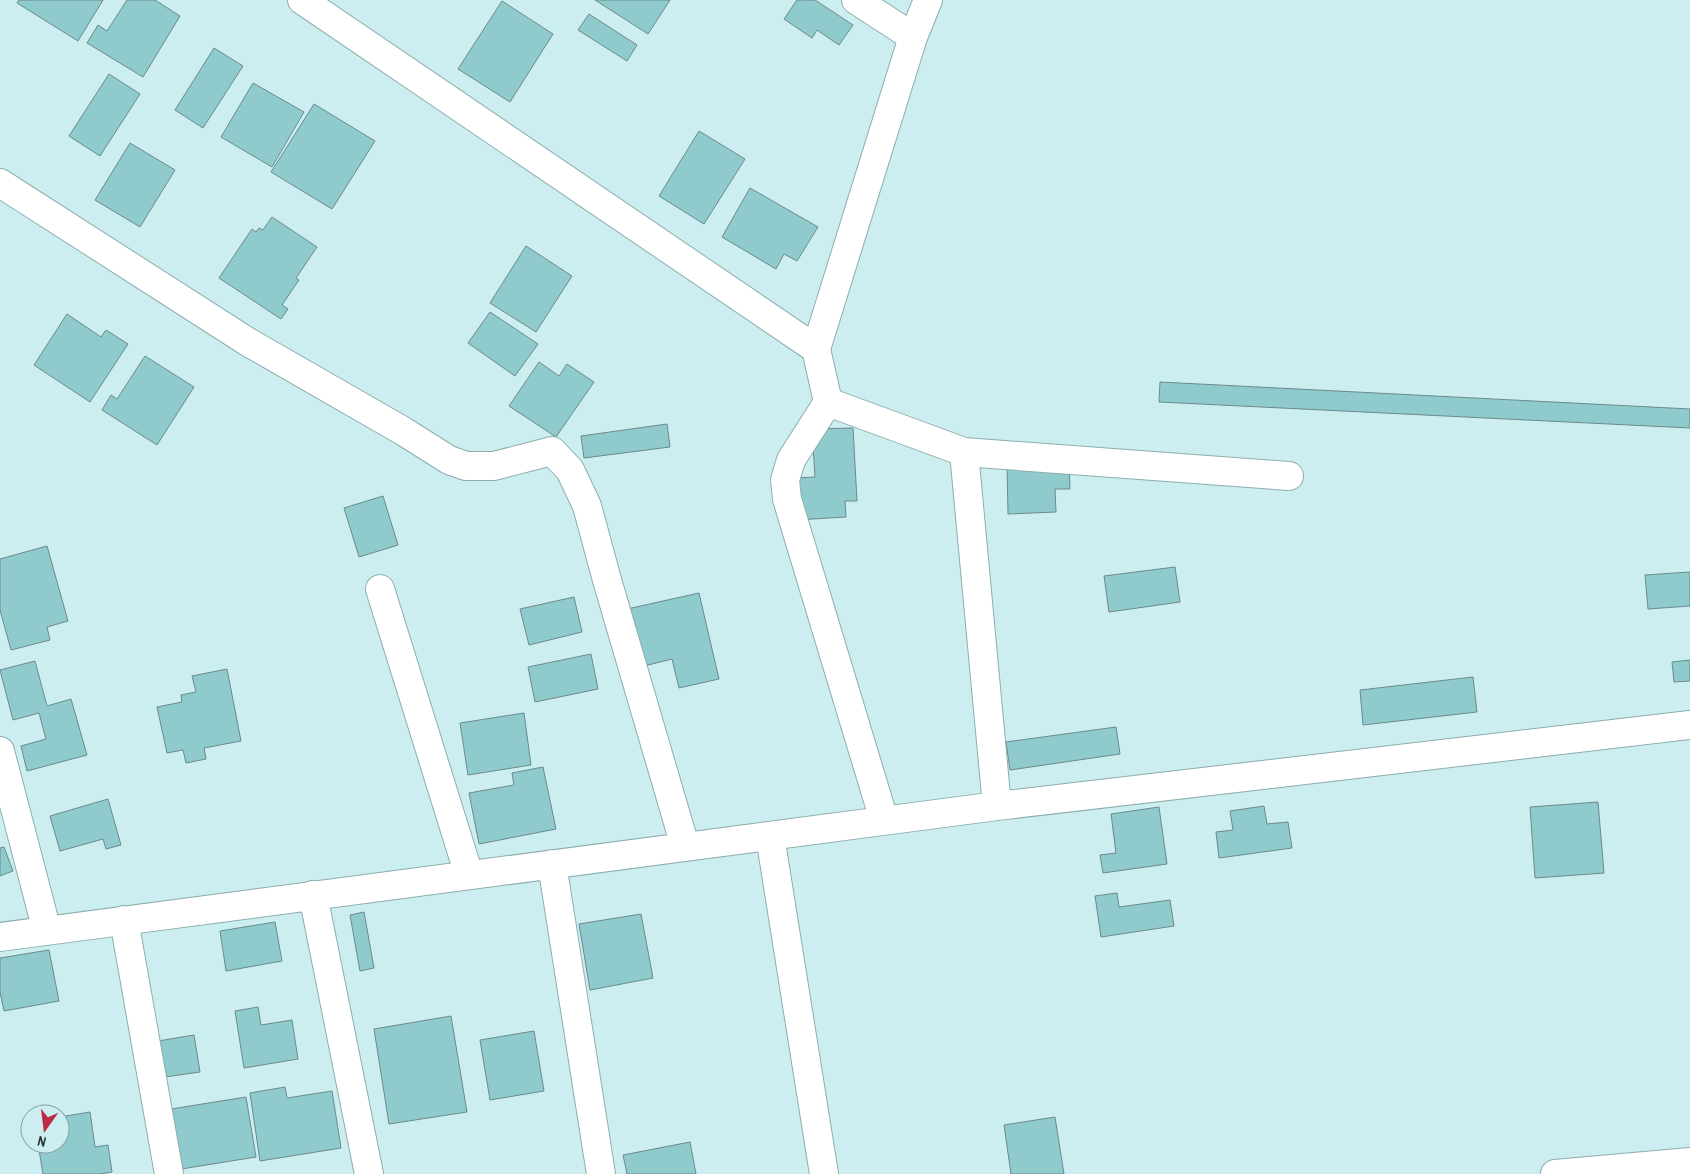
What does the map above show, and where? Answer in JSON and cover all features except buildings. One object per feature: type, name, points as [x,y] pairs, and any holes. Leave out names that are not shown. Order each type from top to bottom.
[{"type":"street","points":[[302,0],[816,349]]},
{"type":"street","points":[[856,0],[913,36]]},
{"type":"street","points":[[884,820],[787,498],[785,480],[791,460],[828,402],[816,349],[913,36],[928,0]]},
{"type":"street","points":[[0,184],[248,342],[450,460],[466,466],[494,466],[552,451],[570,470],[587,506],[685,846]]},
{"type":"street","points":[[828,402],[964,452],[1289,476]]},
{"type":"street","points":[[964,452],[997,806]]},
{"type":"street","points":[[380,589],[469,875]]},
{"type":"street","points":[[0,937],[884,820],[1690,725]]},
{"type":"street","points":[[0,751],[47,931]]},
{"type":"street","points":[[770,836],[824,1174]]},
{"type":"street","points":[[552,864],[602,1174]]},
{"type":"street","points":[[313,896],[369,1174]]},
{"type":"street","points":[[124,920],[169,1174]]},
{"type":"street","points":[[1554,1174],[1690,1162]]}]
